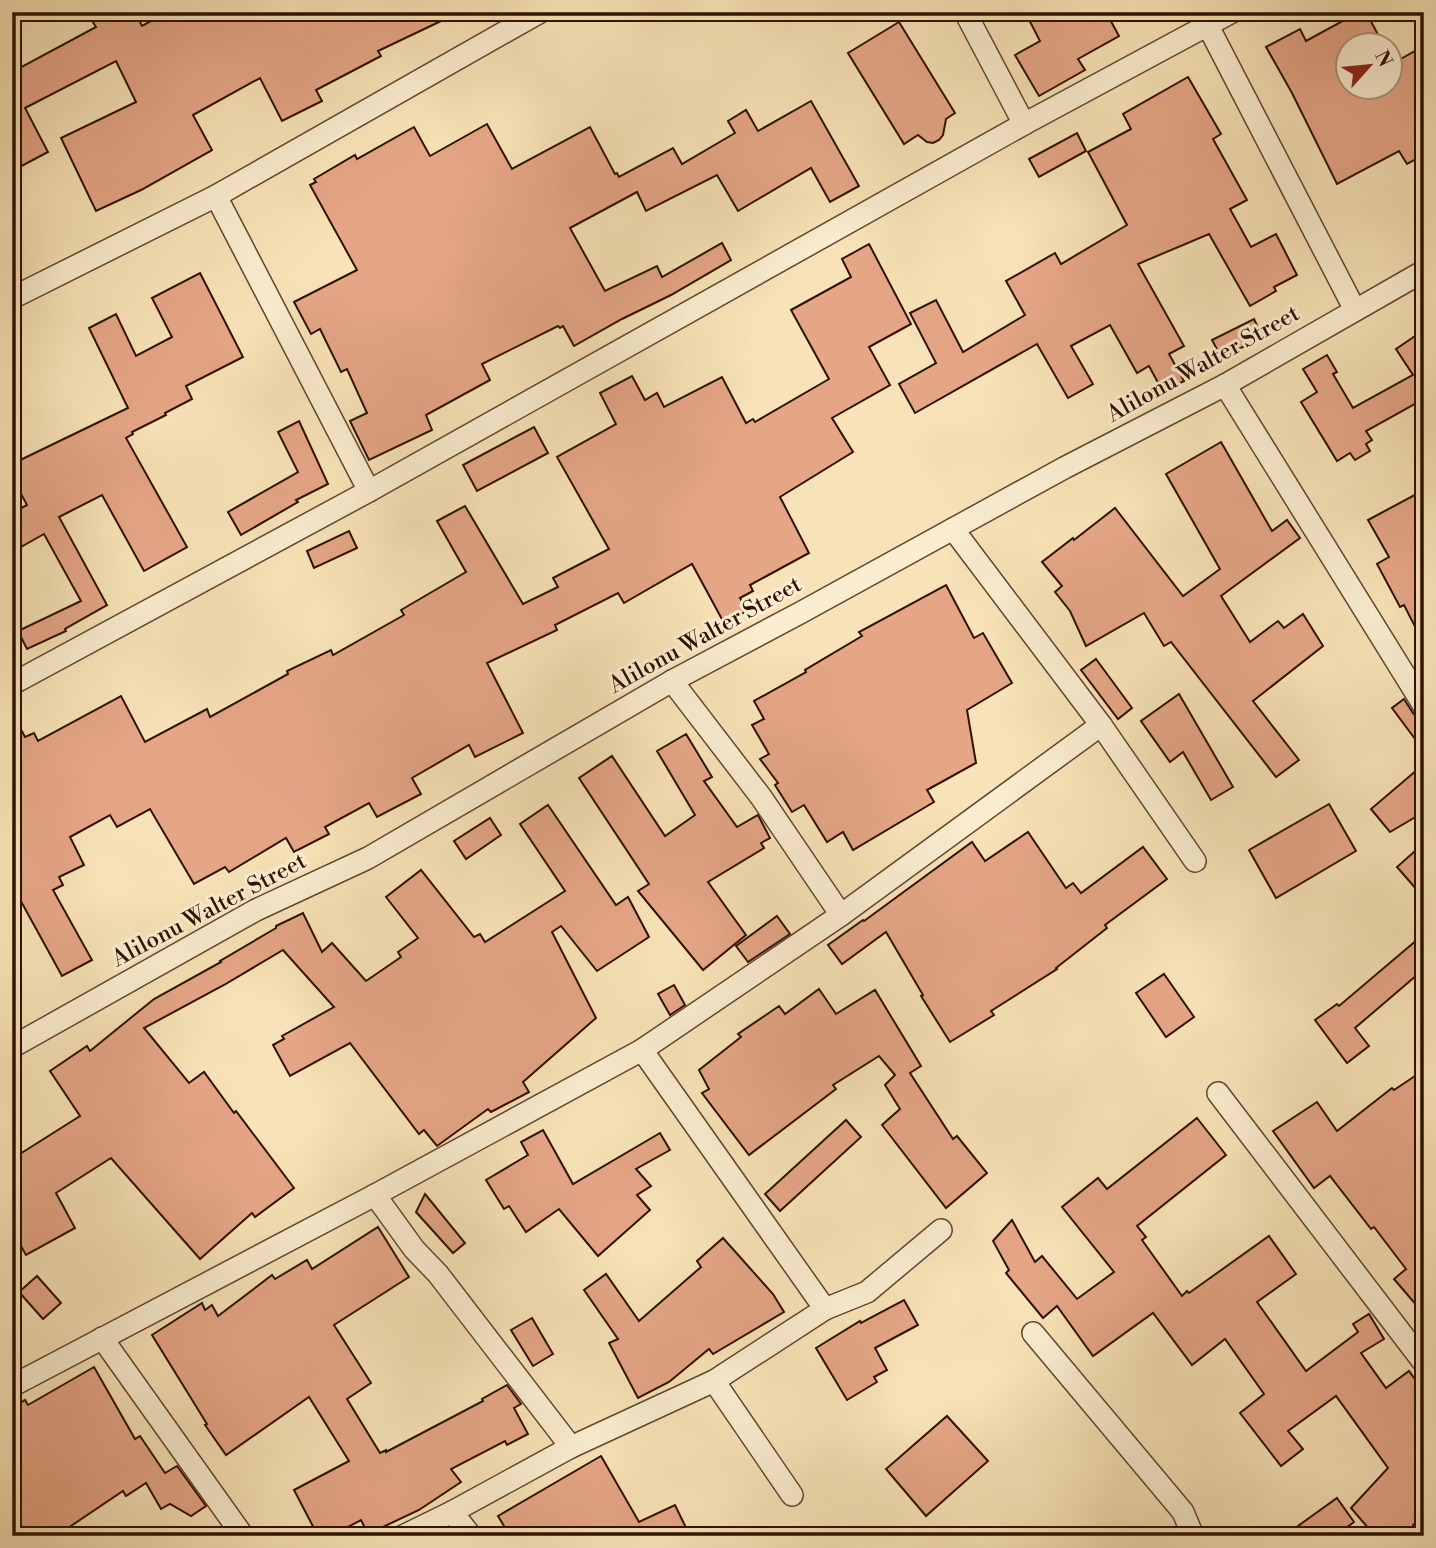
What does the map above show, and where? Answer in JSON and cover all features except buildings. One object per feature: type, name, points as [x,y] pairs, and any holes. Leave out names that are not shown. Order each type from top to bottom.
[{"type":"street","points":[[12,298],[216,196],[540,12]]},
{"type":"street","points":[[965,12],[1024,124]]},
{"type":"street","points":[[12,684],[369,491],[1024,124],[1232,12]]},
{"type":"street","points":[[1208,26],[1355,310]]},
{"type":"street","points":[[216,196],[369,491]]},
{"type":"street","name":"Alilonu Walter Street","points":[[12,1047],[256,910],[368,858],[672,681],[1064,468],[1225,386],[1424,271]]},
{"type":"street","points":[[1225,386],[1424,706]]},
{"type":"street","points":[[953,529],[1101,725],[1195,861]]},
{"type":"street","points":[[672,681],[761,797],[841,915]]},
{"type":"street","points":[[12,1386],[375,1195],[642,1050],[841,915],[1101,725]]},
{"type":"street","points":[[642,1050],[825,1309]]},
{"type":"street","points":[[1218,1093],[1424,1363]]},
{"type":"street","points":[[375,1195],[414,1249],[438,1274],[571,1447]]},
{"type":"street","points":[[403,1536],[571,1447],[714,1381],[825,1309],[867,1292],[940,1230]]},
{"type":"street","points":[[1033,1332],[1183,1512],[1193,1536]]},
{"type":"street","points":[[102,1338],[243,1536]]},
{"type":"street","points":[[714,1381],[792,1494]]},
{"type":"street","points":[[452,1512],[471,1536]]}]
